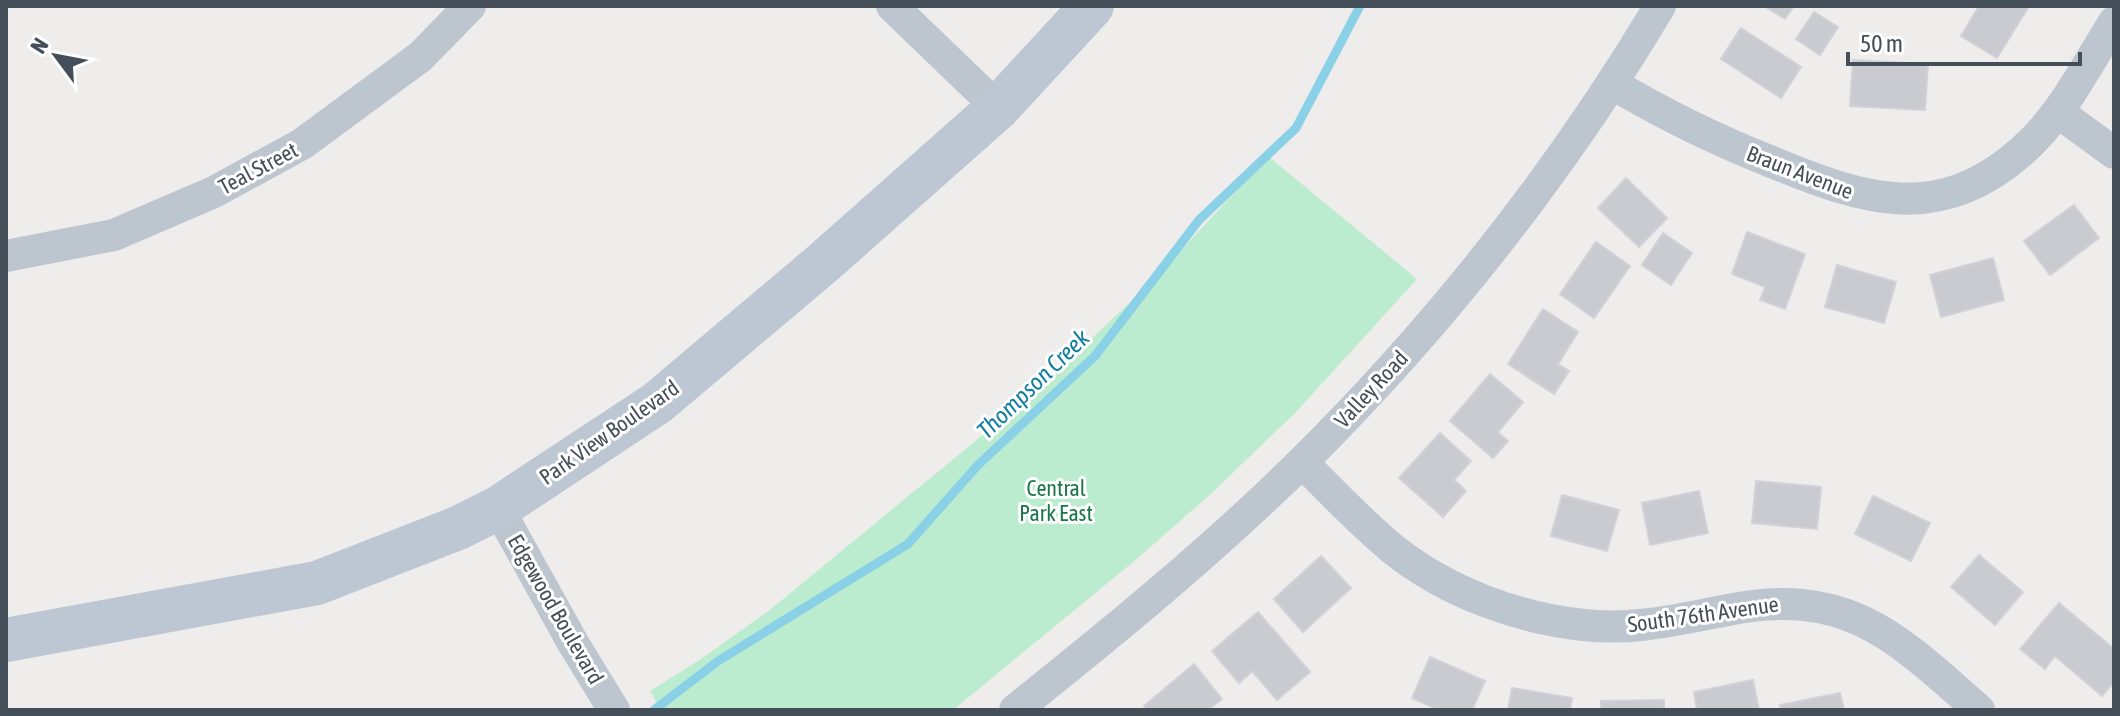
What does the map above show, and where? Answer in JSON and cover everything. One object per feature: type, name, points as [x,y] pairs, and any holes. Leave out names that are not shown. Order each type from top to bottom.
[{"type":"street","name":"Teal Street","points":[[6,256],[114,235],[214,192],[302,144],[420,57],[470,6]]},
{"type":"street","points":[[892,6],[998,108]]},
{"type":"street","name":"Park View Boulevard","points":[[6,640],[317,583],[458,528],[498,508],[657,403],[823,263],[998,108],[1092,6]]},
{"type":"street","name":"Valley Road","points":[[1015,710],[1194,562],[1302,462],[1446,308],[1541,187],[1613,84],[1660,6]]},
{"type":"street","name":"Braun Avenue","points":[[1613,84],[1691,128],[1828,185],[1864,196],[1923,199],[1964,188],[2006,164],[2023,150],[2058,112],[2114,22]]},
{"type":"street","points":[[2058,112],[2114,153]]},
{"type":"street","name":"South 76th Avenue","points":[[1302,462],[1361,519],[1417,566],[1442,581],[1495,604],[1558,622],[1627,627],[1753,605],[1809,604],[1848,615],[1885,633],[1919,657],[1979,710]]},
{"type":"street","name":"Edgewood Boulevard","points":[[498,508],[614,710]]},
{"type":"green space","name":"Central Park East","points":[[1268,156],[1417,279],[1296,412],[1214,491],[1138,558],[953,710],[661,710],[650,691],[771,609],[1029,397],[1153,281]]},
{"type":"building","points":[[1764,6],[1794,6],[1785,19]]},
{"type":"building","points":[[1979,6],[2029,6],[1997,58],[1961,36]]},
{"type":"building","points":[[1814,12],[1838,27],[1820,55],[1796,39]]},
{"type":"building","points":[[1741,28],[1801,67],[1781,98],[1721,59]]},
{"type":"building","points":[[1853,60],[1928,64],[1925,110],[1850,106]]},
{"type":"building","points":[[1626,178],[1667,218],[1639,247],[1598,208]]},
{"type":"building","points":[[2074,205],[2099,238],[2050,275],[2024,241]]},
{"type":"building","points":[[1747,232],[1805,254],[1785,309],[1760,300],[1765,287],[1732,274]]},
{"type":"building","points":[[1663,233],[1692,253],[1671,285],[1642,265]]},
{"type":"building","points":[[1596,242],[1630,266],[1594,318],[1560,294]]},
{"type":"building","points":[[1993,258],[2004,300],[1941,317],[1930,275]]},
{"type":"building","points":[[1837,265],[1896,282],[1884,323],[1825,307]]},
{"type":"building","points":[[1543,309],[1578,332],[1558,364],[1569,371],[1554,394],[1508,364]]},
{"type":"building","points":[[1490,374],[1523,402],[1498,432],[1508,441],[1493,458],[1450,421]]},
{"type":"building","points":[[1440,433],[1471,461],[1454,480],[1466,491],[1443,517],[1399,478]]},
{"type":"building","points":[[1756,481],[1821,487],[1817,529],[1752,523]]},
{"type":"building","points":[[1699,491],[1708,533],[1650,545],[1642,503]]},
{"type":"building","points":[[1562,495],[1619,510],[1607,551],[1551,536]]},
{"type":"building","points":[[1873,496],[1930,523],[1911,561],[1855,534]]},
{"type":"building","points":[[1979,555],[2023,592],[1995,625],[1951,587]]},
{"type":"building","points":[[1321,556],[1351,588],[1303,632],[1274,599]]},
{"type":"building","points":[[2059,603],[2114,649],[2114,682],[2102,696],[2055,656],[2045,669],[2020,649]]},
{"type":"building","points":[[1258,612],[1310,672],[1277,700],[1252,671],[1239,683],[1212,651]]},
{"type":"building","points":[[1430,657],[1485,681],[1472,710],[1439,710],[1412,698]]},
{"type":"building","points":[[1194,664],[1222,699],[1208,710],[1148,710],[1144,706]]},
{"type":"building","points":[[1753,680],[1759,710],[1697,710],[1694,692]]},
{"type":"building","points":[[1512,688],[1572,698],[1570,710],[1508,710]]},
{"type":"building","points":[[1840,693],[1844,710],[1781,710],[1780,705]]},
{"type":"building","points":[[1664,700],[1664,710],[1601,710],[1601,701]]},
{"type":"waterway","name":"Thompson Creek","points":[[654,710],[718,661],[908,544],[978,465],[1095,356],[1199,220],[1296,128],[1360,6]]}]
